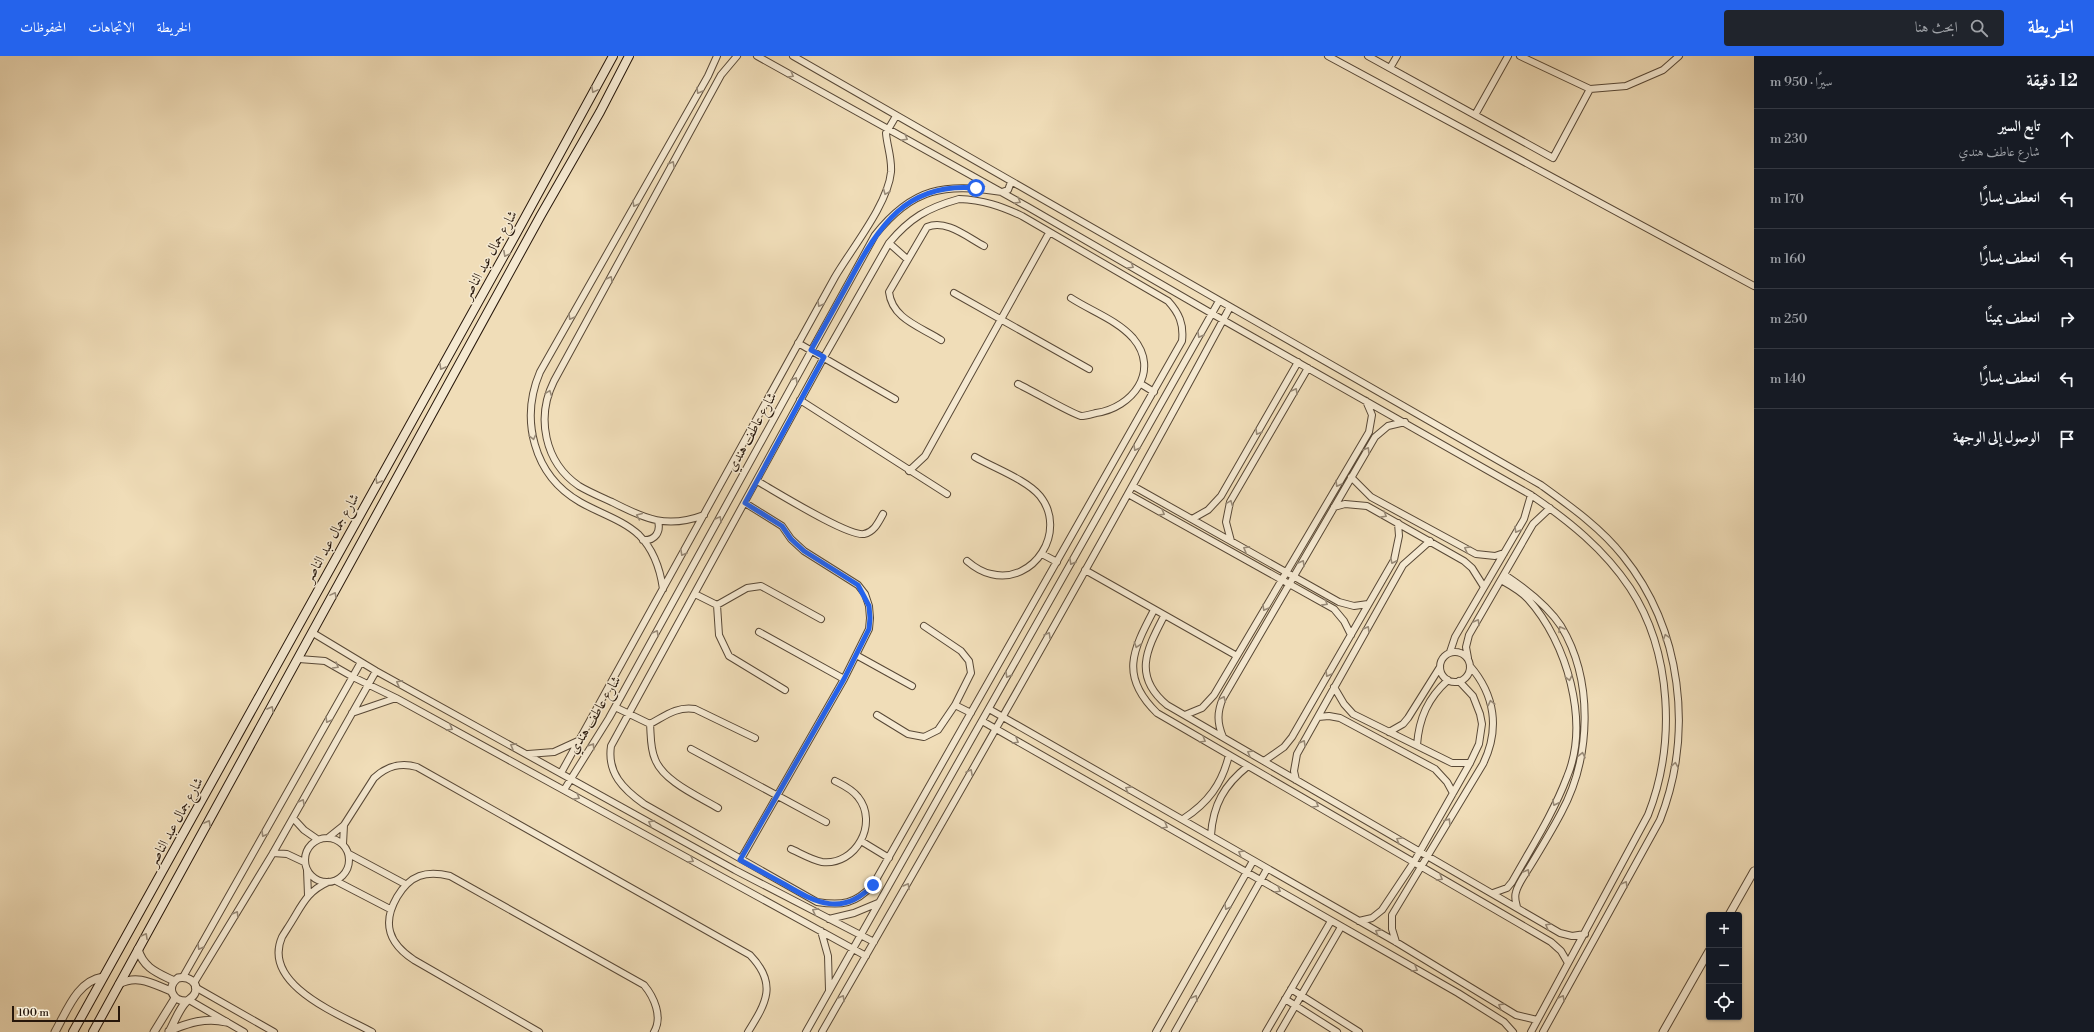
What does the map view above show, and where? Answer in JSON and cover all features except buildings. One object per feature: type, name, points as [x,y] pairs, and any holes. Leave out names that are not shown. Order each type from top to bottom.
[{"type":"main road","name":"شارع جمال عبد الناصر","points":[[73,1032],[516,234],[613,56]]},
{"type":"main road","name":"شارع جمال عبد الناصر","points":[[93,1032],[299,659],[540,215],[600,112],[629,56]]},
{"type":"main road","points":[[529,210],[533,216],[540,215]]},
{"type":"main road","points":[[516,234],[523,234],[527,241]]},
{"type":"street","points":[[663,589],[659,566],[652,552],[643,540],[633,530],[571,496],[550,475],[540,458],[533,440],[530,420],[531,400],[540,372],[708,76],[716,56]]},
{"type":"street","points":[[704,515],[677,522],[658,521],[640,516],[586,490],[565,474],[554,459],[547,442],[544,424],[545,406],[554,381],[721,75],[737,56]]},
{"type":"street","points":[[757,56],[1002,192],[1212,314],[1405,422],[1531,495],[1550,508],[1593,543],[1630,588],[1644,613],[1654,640],[1664,697],[1667,732],[1657,793],[1648,815],[1531,1032]]},
{"type":"street","points":[[793,56],[1541,485],[1579,513],[1623,556],[1640,580],[1655,608],[1666,636],[1674,671],[1680,732],[1670,796],[1660,820],[1543,1032]]},
{"type":"street","points":[[1328,56],[1754,286]]},
{"type":"street","points":[[1368,56],[1553,158],[1590,89]]},
{"type":"street","points":[[1390,68],[1397,56]]},
{"type":"street","points":[[1474,115],[1508,56]]},
{"type":"street","points":[[1520,56],[1590,89],[1608,89],[1638,82],[1663,70],[1679,56]]},
{"type":"street","points":[[888,129],[896,116]]},
{"type":"street","name":"شارع عاطف هندي","points":[[561,773],[835,276],[885,194],[891,167],[887,138],[888,129]]},
{"type":"street","points":[[1002,192],[1010,188],[1011,182]]},
{"type":"street","name":"شارع عاطف هندي","points":[[564,790],[615,707],[869,244],[882,226],[898,211],[916,199],[945,188],[964,187],[1002,192]]},
{"type":"street","points":[[959,199],[979,200],[999,205],[1022,216],[1168,301],[1175,308],[1183,329],[1182,341],[1154,392],[873,885],[864,895],[851,902],[834,905],[817,902],[799,893],[644,804],[622,787],[613,771],[610,754],[611,746],[628,713],[888,243],[916,216],[937,205],[959,199]]},
{"type":"street","points":[[942,340],[901,316],[894,310],[890,301],[889,292],[923,232],[927,227],[933,224],[948,226],[984,246]]},
{"type":"street","points":[[910,471],[925,456],[1049,233]]},
{"type":"street","points":[[888,243],[907,259]]},
{"type":"street","points":[[954,293],[1089,369]]},
{"type":"street","points":[[1018,384],[1080,416],[1108,411],[1121,405],[1141,384],[1143,361],[1134,339],[1126,330],[1071,298]]},
{"type":"street","points":[[806,1032],[1219,301]]},
{"type":"street","points":[[822,1032],[938,832],[1001,716],[1133,486],[1230,307]]},
{"type":"street","points":[[798,343],[895,399]]},
{"type":"street","points":[[1192,519],[1208,510],[1221,496],[1298,362]]},
{"type":"street","points":[[1231,541],[1226,522],[1230,502],[1308,368]]},
{"type":"street","points":[[1141,384],[1154,392]]},
{"type":"street","points":[[800,400],[947,494]]},
{"type":"street","points":[[1185,715],[1194,713],[1208,702],[1237,656],[1369,432],[1372,415],[1365,400]]},
{"type":"street","points":[[1223,737],[1219,725],[1218,713],[1223,698],[1351,476],[1375,437],[1388,426],[1405,422]]},
{"type":"street","points":[[967,561],[978,570],[992,574],[1006,575],[1026,568],[1042,554],[1050,531],[1050,519],[1041,498],[1033,489],[975,458]]},
{"type":"street","points":[[1351,476],[1371,497],[1476,554],[1489,556],[1504,553]]},
{"type":"street","points":[[757,481],[856,534],[865,534],[875,528],[883,514]]},
{"type":"street","points":[[1133,486],[1346,605],[1361,606],[1368,604]]},
{"type":"street","points":[[1128,494],[1334,609],[1344,620],[1351,635]]},
{"type":"street","points":[[1450,652],[1455,637],[1524,519],[1531,495]]},
{"type":"street","points":[[740,860],[844,679],[869,629],[870,618],[869,606],[862,590],[858,585],[804,551],[791,539],[782,526],[745,503]]},
{"type":"street","points":[[1334,507],[1350,504],[1367,506],[1464,561],[1472,568],[1484,587]]},
{"type":"street","points":[[1396,942],[1392,929],[1392,916],[1483,764],[1492,742],[1494,718],[1491,701],[1484,684],[1470,666],[1466,647],[1469,635],[1533,524],[1550,508]]},
{"type":"street","points":[[643,540],[650,540],[657,534],[659,528],[658,521]]},
{"type":"street","points":[[1264,761],[1284,747],[1292,737],[1394,560],[1399,536],[1398,523]]},
{"type":"street","points":[[1296,780],[1294,767],[1297,754],[1402,565],[1430,541]]},
{"type":"street","points":[[1042,554],[1057,562]]},
{"type":"street","points":[[1084,570],[1237,656]]},
{"type":"street","points":[[1493,893],[1507,888],[1512,882],[1553,808],[1568,776],[1574,750],[1576,723],[1567,671],[1549,628],[1527,597],[1503,577]]},
{"type":"street","points":[[1503,577],[1531,593],[1560,626],[1570,644],[1578,669],[1584,723],[1583,750],[1576,781],[1562,813],[1519,886],[1515,900],[1517,907]]},
{"type":"street","points":[[717,605],[747,588],[761,586],[821,619]]},
{"type":"street","points":[[695,594],[717,605]]},
{"type":"street","points":[[717,605],[719,635],[729,656],[785,690]]},
{"type":"street","points":[[1154,610],[1137,644],[1133,659],[1134,675],[1138,689],[1146,702],[1157,713],[1551,942],[1561,951],[1568,963]]},
{"type":"street","points":[[1164,616],[1148,646],[1145,662],[1147,678],[1158,698],[1419,852],[1493,893],[1560,933],[1572,936],[1584,934]]},
{"type":"street","points":[[877,715],[908,734],[924,737],[938,730],[955,706],[971,673],[968,661],[961,651],[924,626]]},
{"type":"street","points":[[759,632],[844,679]]},
{"type":"street","points":[[313,633],[376,671],[735,870],[874,942]]},
{"type":"street","points":[[1389,732],[1403,724],[1408,718],[1440,667],[1444,656],[1450,652],[1458,652],[1468,658]]},
{"type":"street","points":[[856,655],[912,686]]},
{"type":"street","points":[[299,659],[326,661],[866,956]]},
{"type":"street","points":[[138,949],[140,956],[149,969],[174,981],[183,977],[361,662]]},
{"type":"street","points":[[1459,681],[1468,673],[1470,666]]},
{"type":"street","points":[[1359,921],[1372,918],[1382,910],[1414,862],[1470,763],[1481,734],[1480,714],[1473,696],[1459,681],[1448,680],[1442,675],[1440,667]]},
{"type":"street","points":[[169,1032],[195,992],[195,985],[274,853],[376,671]]},
{"type":"street","points":[[1417,745],[1418,733],[1425,709],[1435,694],[1448,680]]},
{"type":"street","points":[[1334,687],[1344,704],[1353,714],[1452,763],[1470,763]]},
{"type":"street","points":[[352,713],[396,698]]},
{"type":"street","points":[[955,706],[971,713]]},
{"type":"street","points":[[615,707],[650,724]]},
{"type":"street","points":[[650,724],[678,709],[695,709],[755,738]]},
{"type":"street","points":[[989,709],[1396,942],[1516,1015],[1537,1020]]},
{"type":"street","points":[[1318,717],[1329,716],[1340,718],[1435,769],[1444,777],[1453,793]]},
{"type":"street","points":[[982,721],[1458,993],[1504,1022],[1512,1032]]},
{"type":"street","points":[[650,724],[652,747],[659,767],[665,776],[718,808]]},
{"type":"street","points":[[526,753],[554,752],[580,740]]},
{"type":"street","points":[[691,749],[826,822]]},
{"type":"street","points":[[572,754],[572,759],[576,762],[582,761]]},
{"type":"street","points":[[1183,819],[1208,799],[1218,786],[1225,771],[1229,755]]},
{"type":"street","points":[[308,895],[307,870],[304,862],[307,849],[317,839],[329,837],[344,825],[374,778],[380,772],[386,768],[402,764],[417,767],[750,955],[761,969],[765,978],[766,991],[764,1006],[748,1032]]},
{"type":"street","points":[[1211,835],[1212,819],[1222,794],[1235,776],[1248,766]]},
{"type":"street","points":[[791,849],[821,862],[831,862],[848,855],[861,841],[865,830],[866,818],[864,807],[858,797],[850,789],[835,781]]},
{"type":"street","points":[[293,818],[304,830],[317,839]]},
{"type":"street","points":[[343,844],[344,825]]},
{"type":"street","points":[[329,837],[343,844],[349,854],[405,884]]},
{"type":"street","points":[[861,841],[889,858]]},
{"type":"street","points":[[274,853],[287,854],[304,862]]},
{"type":"street","points":[[349,854],[347,870],[342,876],[336,880],[328,882],[308,895],[282,938],[280,960],[285,975],[303,994],[372,1032]]},
{"type":"street","points":[[1156,1032],[1253,861]]},
{"type":"street","points":[[1175,1032],[1267,869]]},
{"type":"street","points":[[307,870],[316,880],[328,882]]},
{"type":"street","points":[[1731,912],[1754,871]]},
{"type":"street","points":[[539,1032],[405,954],[398,947],[389,929],[388,919],[390,909],[405,884],[427,874],[450,876],[644,985],[649,991],[656,1006],[657,1021],[654,1032]]},
{"type":"street","points":[[336,880],[390,909]]},
{"type":"street","points":[[829,918],[854,913],[878,903]]},
{"type":"street","points":[[1266,1032],[1331,921]]},
{"type":"street","points":[[1280,1032],[1341,927]]},
{"type":"street","points":[[821,931],[830,965],[829,992]]},
{"type":"street","points":[[1664,1032],[1706,956]]},
{"type":"street","points":[[55,1032],[80,989],[90,981],[103,977]]},
{"type":"street","points":[[183,977],[191,980],[195,985],[274,1032]]},
{"type":"street","points":[[119,984],[126,980],[140,979],[171,992],[175,998],[180,1001],[188,1001],[244,1032]]},
{"type":"street","points":[[171,992],[174,981]]},
{"type":"street","points":[[1291,989],[1359,1032]]},
{"type":"street","points":[[154,1032],[175,998]]},
{"type":"street","points":[[1285,999],[1337,1032]]},
{"type":"street","points":[[169,1032],[198,1021],[213,1019],[226,1022]]},
{"type":"route","points":[[873,885],[864,895],[851,902],[834,905],[817,902],[740,860],[844,679],[869,629],[870,618],[869,606],[865,594],[858,585],[804,551],[796,545],[782,526],[745,503],[824,357],[811,350],[875,235],[898,211],[916,199],[945,188],[976,188]]}]
